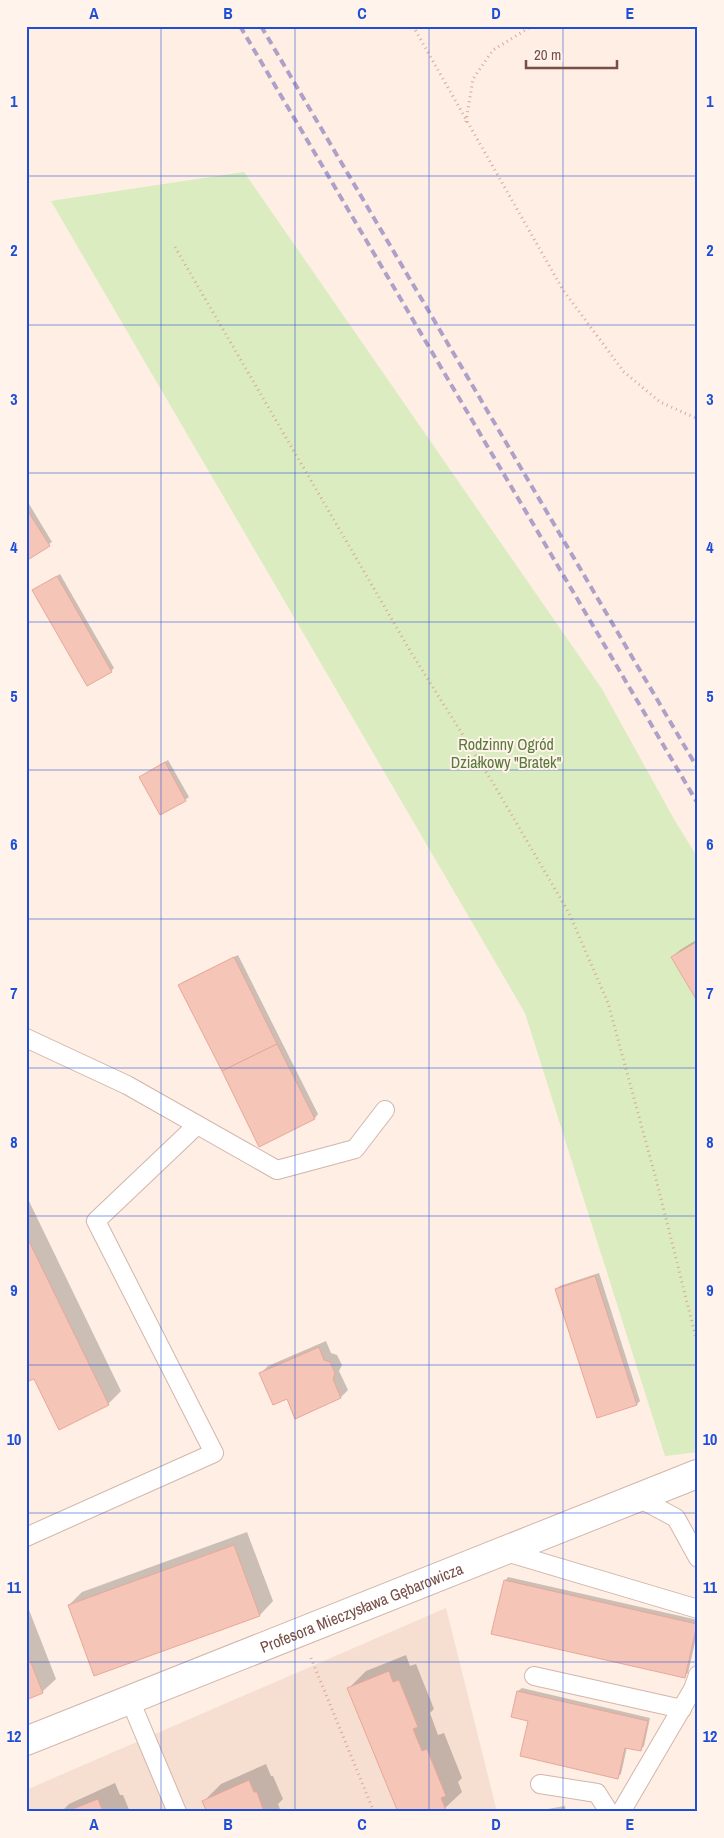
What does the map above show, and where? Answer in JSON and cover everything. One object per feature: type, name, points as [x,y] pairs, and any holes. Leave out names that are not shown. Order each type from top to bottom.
[{"type":"street","name":"Profesora Mieczysława Gębarowicza","points":[[26,1741],[698,1474]]},
{"type":"lane","points":[[26,1038],[127,1085],[276,1170],[355,1149],[385,1110]]},
{"type":"lane","points":[[26,1537],[214,1453],[96,1221],[197,1125]]},
{"type":"lane","points":[[637,1497],[676,1518],[698,1558]]},
{"type":"lane","points":[[502,1551],[698,1610]]},
{"type":"lane","points":[[621,1812],[682,1709],[698,1675]]},
{"type":"lane","points":[[534,1676],[682,1709]]},
{"type":"lane","points":[[130,1700],[177,1812]]},
{"type":"lane","points":[[540,1784],[597,1793],[609,1812]]},
{"type":"path","points":[[413,26],[563,290],[624,372],[660,402],[698,419]]},
{"type":"path","points":[[466,122],[473,79],[494,50],[532,26]]},
{"type":"path","points":[[175,247],[412,654],[493,783],[569,913],[608,1003],[656,1179],[698,1346]]},
{"type":"path","points":[[300,1632],[374,1812]]},
{"type":"shaded area","points":[[446,1608],[497,1812],[26,1812],[26,1790]]},
{"type":"green space","name":"Rodzinny Ogród Działkowy \"Bratek\"","points":[[244,172],[602,689],[675,821],[698,858],[698,1452],[665,1456],[525,1013],[51,201]]},
{"type":"building","points":[[26,508],[50,546],[26,561]]},
{"type":"building","points":[[57,576],[112,672],[87,686],[32,590]]},
{"type":"building","points":[[165,762],[186,801],[160,815],[139,777]]},
{"type":"building","points":[[698,941],[698,998],[696,999],[671,957]]},
{"type":"building","points":[[234,957],[277,1044],[222,1071],[178,985]]},
{"type":"building","points":[[277,1044],[315,1119],[259,1147],[222,1071]]},
{"type":"building","points":[[26,1235],[109,1405],[59,1430],[34,1379],[26,1382]]},
{"type":"building","points":[[595,1276],[637,1405],[597,1418],[555,1289]]},
{"type":"building","points":[[319,1347],[324,1360],[330,1362],[335,1373],[333,1379],[341,1398],[295,1419],[287,1399],[273,1405],[259,1373]]},
{"type":"building","points":[[234,1545],[260,1616],[94,1676],[68,1605]]},
{"type":"building","points":[[504,1580],[697,1624],[685,1678],[491,1634]]},
{"type":"building","points":[[26,1650],[43,1693],[26,1700]]},
{"type":"building","points":[[389,1671],[393,1682],[399,1680],[418,1727],[413,1729],[422,1751],[427,1749],[446,1796],[441,1798],[446,1810],[440,1812],[398,1812],[347,1688]]},
{"type":"building","points":[[517,1691],[648,1721],[641,1751],[625,1748],[618,1779],[520,1756],[528,1721],[511,1717]]},
{"type":"building","points":[[249,1780],[254,1792],[257,1792],[264,1812],[207,1812],[202,1801]]},
{"type":"building","points":[[98,1799],[103,1812],[71,1812],[74,1811],[73,1809]]},
{"type":"railway","points":[[240,26],[698,804]]},
{"type":"railway","points":[[261,26],[698,769]]}]
